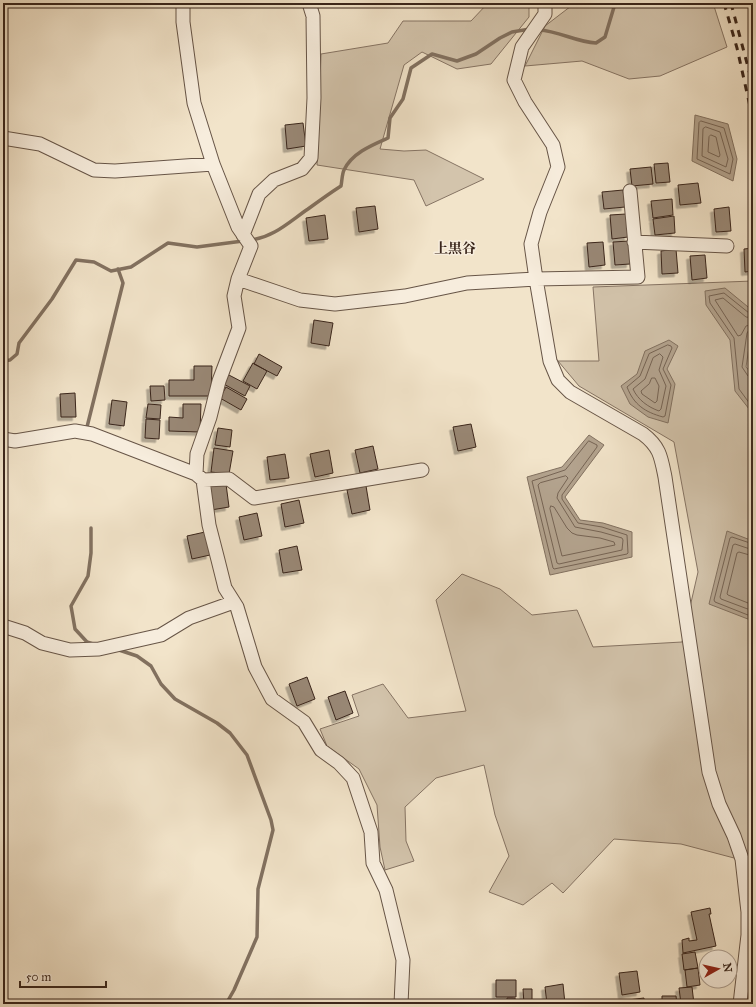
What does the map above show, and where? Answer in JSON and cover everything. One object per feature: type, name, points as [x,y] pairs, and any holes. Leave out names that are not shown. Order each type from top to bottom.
[{"type":"street","points":[[183,3],[183,22],[194,103],[213,164],[238,227],[251,246],[238,279],[234,296],[239,328],[219,381],[210,417],[197,454],[199,477],[209,525],[225,588],[237,607],[255,667],[272,699],[304,722],[321,750],[339,763],[353,778],[371,832],[373,863],[386,890],[404,960],[401,1004]]},
{"type":"street","points":[[243,235],[258,194],[274,180],[302,170],[311,158],[314,98],[313,16],[309,3]]},
{"type":"street","points":[[545,3],[545,14],[522,47],[514,80],[525,102],[553,145],[558,168],[540,212],[531,244],[550,361],[558,380],[570,392],[643,434],[653,442],[660,455],[665,477],[709,772],[719,804],[734,836],[742,859],[748,912],[748,935],[740,1004]]},
{"type":"street","points":[[3,138],[40,144],[94,170],[115,171],[213,164]]},
{"type":"street","points":[[238,279],[300,300],[335,304],[405,296],[467,283],[536,279],[638,277],[630,191]]},
{"type":"street","points":[[634,242],[727,246]]},
{"type":"street","points":[[3,439],[15,441],[75,431],[92,434],[199,477],[229,479],[254,498],[422,470]]},
{"type":"street","points":[[3,626],[25,633],[42,643],[70,650],[99,649],[161,634],[189,618],[234,602]]},
{"type":"shaded area","points":[[488,3],[529,3],[529,17],[491,64],[457,69],[422,52],[404,65],[380,149],[404,151],[426,150],[484,179],[426,206],[414,180],[317,165],[321,54],[388,43],[403,21],[471,21]]},
{"type":"shaded area","points":[[575,3],[713,3],[727,47],[660,76],[629,79],[582,61],[525,66],[545,26]]},
{"type":"shaded area","points":[[753,281],[753,863],[681,844],[614,839],[563,893],[552,883],[523,905],[489,892],[509,856],[495,815],[484,765],[436,778],[405,807],[406,841],[414,861],[385,870],[380,847],[377,805],[359,769],[327,746],[320,729],[359,716],[352,695],[383,684],[408,718],[466,711],[436,600],[462,574],[500,589],[532,615],[577,610],[593,647],[682,642],[698,572],[674,442],[579,386],[558,361],[599,361],[593,287]]},
{"type":"water","points":[[695,115],[728,124],[737,159],[733,181],[692,161]]},
{"type":"water","points":[[725,288],[753,311],[753,331],[751,334],[746,367],[753,375],[753,414],[735,391],[730,340],[706,305],[705,291]]},
{"type":"water","points":[[669,340],[678,346],[667,369],[675,384],[668,423],[648,417],[630,404],[621,386],[637,374],[645,351]]},
{"type":"water","points":[[589,435],[604,445],[565,497],[580,520],[603,523],[632,532],[632,557],[550,575],[527,477],[562,467]]},
{"type":"water","points":[[727,531],[753,541],[753,621],[709,604]]},
{"type":"building","points":[[303,123],[306,146],[287,149],[285,125]]},
{"type":"building","points":[[668,163],[670,182],[656,183],[654,164]]},
{"type":"building","points":[[651,167],[653,184],[632,186],[630,169]]},
{"type":"building","points":[[698,183],[701,203],[680,205],[678,185]]},
{"type":"building","points":[[623,190],[625,207],[604,209],[602,192]]},
{"type":"building","points":[[672,199],[673,215],[653,218],[651,201]]},
{"type":"building","points":[[375,206],[378,229],[359,232],[356,208]]},
{"type":"building","points":[[729,207],[731,231],[716,232],[714,209]]},
{"type":"building","points":[[626,214],[628,237],[612,239],[610,215]]},
{"type":"building","points":[[325,215],[328,239],[309,241],[306,218]]},
{"type":"building","points":[[674,216],[675,233],[655,235],[653,219]]},
{"type":"building","points":[[629,241],[630,264],[615,265],[613,242]]},
{"type":"building","points":[[603,242],[605,265],[589,267],[587,243]]},
{"type":"building","points":[[753,248],[753,271],[745,272],[744,249]]},
{"type":"building","points":[[676,249],[678,273],[662,274],[661,251]]},
{"type":"building","points":[[705,255],[707,278],[692,280],[690,256]]},
{"type":"building","points":[[314,320],[333,323],[329,346],[311,343]]},
{"type":"building","points":[[259,354],[282,367],[277,376],[254,364]]},
{"type":"building","points":[[253,363],[267,371],[257,389],[243,381]]},
{"type":"building","points":[[194,366],[212,366],[211,396],[169,396],[169,380],[194,380]]},
{"type":"building","points":[[227,374],[250,386],[245,396],[222,383]]},
{"type":"building","points":[[150,386],[164,386],[165,400],[151,401]]},
{"type":"building","points":[[226,387],[247,399],[241,410],[220,398]]},
{"type":"building","points":[[3,393],[6,394],[4,418],[3,418]]},
{"type":"building","points":[[75,393],[76,417],[61,417],[60,394]]},
{"type":"building","points":[[112,400],[127,402],[124,426],[109,424]]},
{"type":"building","points":[[148,404],[161,405],[160,419],[146,418]]},
{"type":"building","points":[[183,404],[201,404],[200,432],[169,431],[169,417],[183,418]]},
{"type":"building","points":[[146,419],[160,420],[159,439],[145,438]]},
{"type":"building","points":[[471,424],[476,447],[458,451],[453,427]]},
{"type":"building","points":[[218,428],[232,430],[230,447],[215,445]]},
{"type":"building","points":[[373,446],[378,469],[360,473],[355,450]]},
{"type":"building","points":[[214,448],[233,451],[229,474],[211,472]]},
{"type":"building","points":[[329,450],[333,473],[315,477],[310,454]]},
{"type":"building","points":[[285,454],[289,478],[270,480],[267,457]]},
{"type":"building","points":[[226,484],[229,507],[211,510],[207,486]]},
{"type":"building","points":[[366,486],[370,510],[352,514],[347,490]]},
{"type":"building","points":[[299,500],[304,523],[285,527],[281,504]]},
{"type":"building","points":[[257,513],[262,536],[244,540],[239,517]]},
{"type":"building","points":[[205,532],[210,555],[192,559],[187,536]]},
{"type":"building","points":[[297,546],[302,570],[283,573],[279,550]]},
{"type":"building","points":[[307,677],[315,699],[297,706],[289,684]]},
{"type":"building","points":[[345,691],[353,713],[336,720],[328,697]]},
{"type":"building","points":[[710,908],[711,914],[709,914],[716,946],[683,953],[682,940],[689,938],[689,941],[697,940],[691,912]]},
{"type":"building","points":[[695,952],[698,968],[684,970],[682,954]]},
{"type":"building","points":[[698,968],[698,985],[687,987],[685,970]]},
{"type":"building","points":[[637,971],[640,992],[622,995],[619,973]]},
{"type":"building","points":[[496,980],[516,980],[516,997],[496,997]]},
{"type":"building","points":[[563,984],[565,1004],[547,1004],[545,987]]},
{"type":"building","points":[[692,987],[694,1004],[681,1004],[679,988]]},
{"type":"building","points":[[523,989],[532,989],[532,1004],[524,1004]]},
{"type":"building","points":[[662,996],[676,996],[677,1004],[662,1004]]},
{"type":"building","points":[[507,998],[515,998],[516,1004],[507,1004]]},
{"type":"building","points":[[644,998],[644,1004],[628,1004],[628,1000]]},
{"type":"building","points":[[253,1000],[265,1000],[265,1004],[253,1004]]},
{"type":"building","points":[[269,1001],[288,1001],[288,1004],[269,1004]]},
{"type":"building","points":[[339,1001],[356,1001],[356,1004],[339,1004]]},
{"type":"waterway","points":[[539,30],[554,32],[581,41],[596,43],[605,37],[614,7],[617,3]]},
{"type":"waterway","points":[[251,240],[267,236],[281,228],[341,186],[343,172],[352,159],[363,150],[388,138],[390,118],[403,99],[411,68],[432,54],[457,61],[476,54],[512,32],[530,29]]},
{"type":"waterway","points":[[3,361],[10,360],[17,354],[19,343],[52,299],[76,260],[94,262],[111,271],[131,267],[168,243],[197,247],[243,241]]},
{"type":"waterway","points":[[87,427],[123,283],[118,269]]},
{"type":"waterway","points":[[91,528],[91,553],[88,576],[71,606],[75,629],[87,642],[93,644]]},
{"type":"waterway","points":[[119,650],[137,656],[151,666],[161,684],[175,699],[217,723],[230,733],[247,755],[271,820],[273,830],[258,889],[257,937],[234,990],[226,1004]]},
{"type":"railway","points":[[724,3],[737,48],[753,120]]},
{"type":"railway","points":[[731,3],[753,86]]},
{"type":"district","name":"上黒谷","points":[[455,248]]}]
